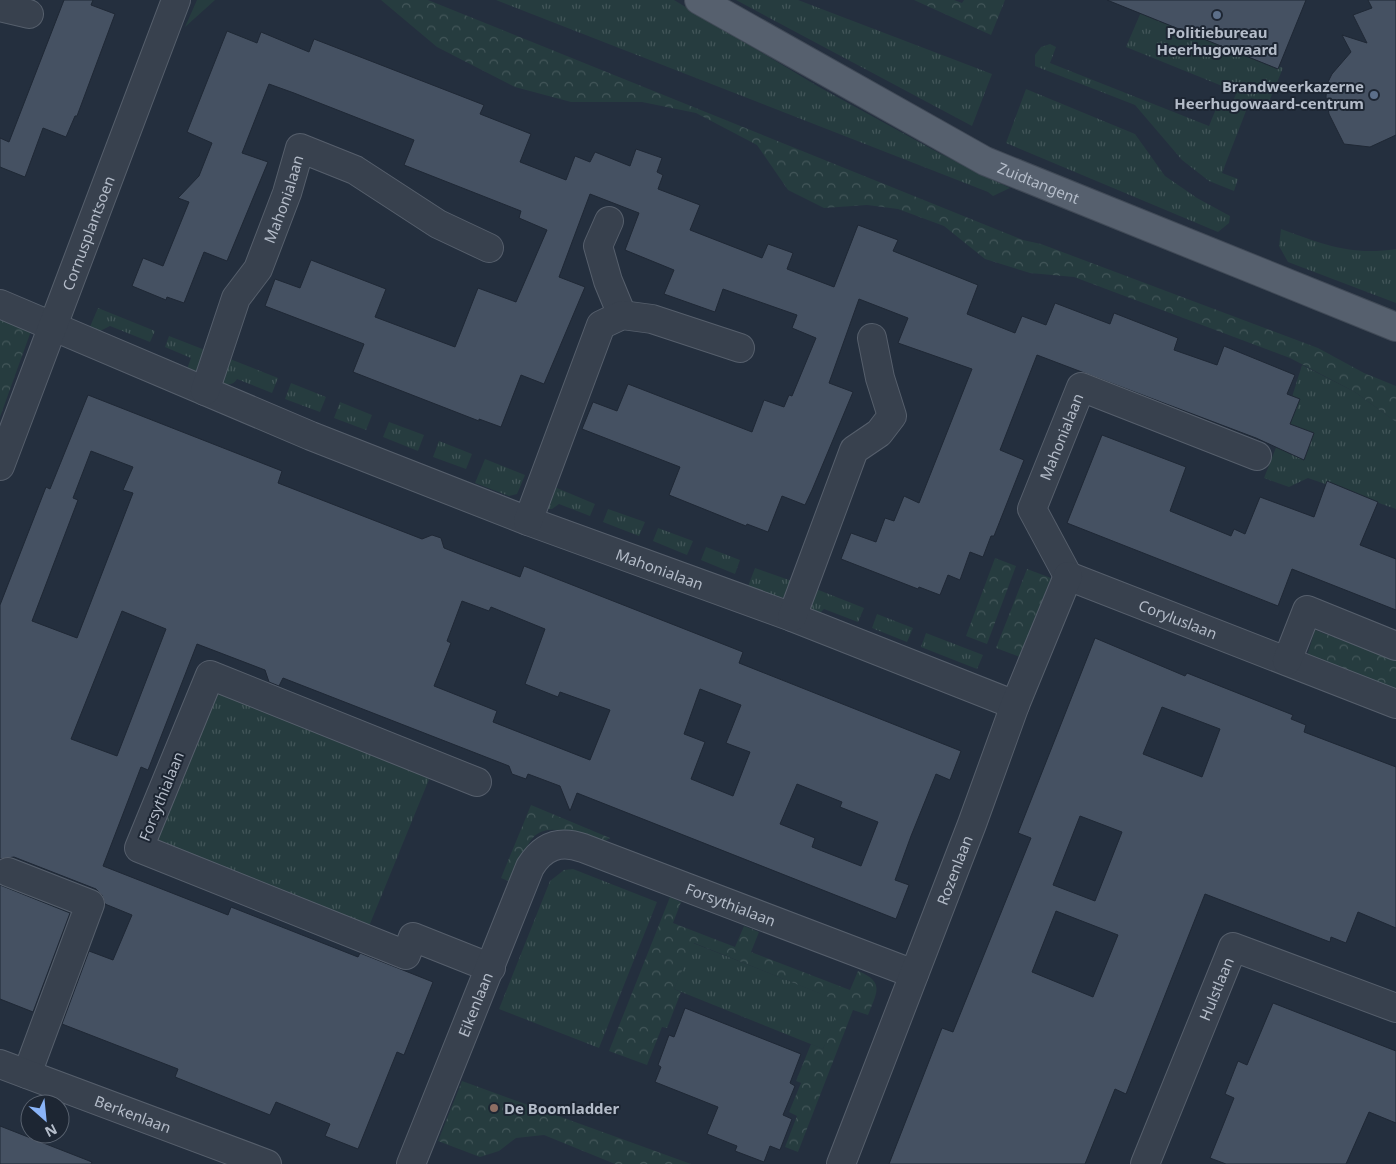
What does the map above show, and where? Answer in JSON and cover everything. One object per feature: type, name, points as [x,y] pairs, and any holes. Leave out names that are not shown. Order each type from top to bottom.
[{"type":"main road","name":"Zuidtangent","points":[[699,0],[985,161],[1396,327]]},
{"type":"street","name":"Cornusplantsoen","points":[[0,466],[176,0]]},
{"type":"street","points":[[0,6],[29,14]]},
{"type":"street","name":"Mahonialaan","points":[[205,390],[236,298],[258,269],[287,193],[300,148],[355,170],[438,224],[488,248]]},
{"type":"street","points":[[609,221],[598,246],[608,280],[622,315]]},
{"type":"street","name":"Mahonialaan","points":[[0,304],[321,439],[528,521],[792,617],[1014,705]]},
{"type":"street","points":[[528,521],[601,325],[622,315],[652,319],[740,348]]},
{"type":"street","points":[[792,617],[854,450],[879,433],[892,416],[880,378],[872,338]]},
{"type":"street","name":"Mahonialaan","points":[[1068,576],[1032,509],[1081,387],[1257,456]]},
{"type":"street","name":"Coryluslaan","points":[[1068,576],[1396,704]]},
{"type":"street","name":"Rozenlaan","points":[[841,1164],[972,824],[1014,705],[1068,576]]},
{"type":"street","points":[[1287,661],[1307,610],[1396,646]]},
{"type":"street","name":"Forsythialaan","points":[[477,782],[210,675],[140,848],[406,956],[413,937],[490,968]]},
{"type":"street","name":"Forsythialaan","points":[[546,849],[558,844],[577,846],[914,974]]},
{"type":"street","name":"Eikenlaan","points":[[411,1164],[530,867],[536,856],[546,849]]},
{"type":"street","points":[[8,872],[90,904],[27,1074]]},
{"type":"street","name":"Hulstlaan","points":[[1145,1164],[1233,947],[1396,1008]]},
{"type":"street","name":"Berkenlaan","points":[[0,1064],[267,1164]]},
{"type":"green space","points":[[197,0],[215,0],[185,27]]},
{"type":"green space","points":[[381,0],[428,0],[1023,240],[1041,244],[1318,348],[1364,373],[1396,386],[1396,422],[1355,392],[1290,358],[1074,277],[1030,273],[985,259],[944,226],[898,209],[867,205],[824,208],[788,190],[757,145],[696,113],[642,102],[571,102],[515,87],[437,47]]},
{"type":"green space","points":[[496,0],[674,0],[819,87],[939,153],[1010,188],[993,196],[988,192]]},
{"type":"green space","points":[[736,0],[798,0],[992,74],[972,126]]},
{"type":"green space","points":[[914,0],[954,0],[962,3],[964,0],[1005,0],[991,35]]},
{"type":"green space","points":[[1141,12],[1283,68],[1268,104],[1251,98],[1222,173],[1238,179],[1234,191],[1209,181],[1182,160],[1135,105],[1035,66],[1035,55],[1041,47],[1050,44],[1056,47],[1050,63],[1209,126],[1220,99],[1232,103],[1237,92],[1126,47]]},
{"type":"green space","points":[[1026,89],[1135,134],[1165,176],[1197,198],[1230,216],[1229,223],[1218,232],[1006,143]]},
{"type":"green space","points":[[1281,229],[1324,244],[1350,250],[1380,251],[1396,249],[1396,303],[1288,262],[1279,246]]},
{"type":"green space","points":[[98,308],[155,331],[150,342],[110,326],[98,332],[89,329]]},
{"type":"green space","points":[[0,319],[31,331],[0,417]]},
{"type":"green space","points":[[169,336],[205,350],[196,373],[187,369],[191,358],[165,347]]},
{"type":"green space","points":[[225,357],[278,378],[272,393],[237,379],[234,383],[230,384],[222,382]]},
{"type":"green space","points":[[1302,365],[1355,392],[1396,422],[1396,509],[1308,478],[1289,487],[1264,478],[1277,445]]},
{"type":"green space","points":[[291,383],[326,397],[320,412],[285,399]]},
{"type":"green space","points":[[340,402],[372,415],[366,430],[334,418]]},
{"type":"green space","points":[[389,422],[424,435],[418,451],[383,437]]},
{"type":"green space","points":[[439,441],[472,454],[466,469],[433,457]]},
{"type":"green space","points":[[485,459],[525,475],[517,494],[509,496],[475,483]]},
{"type":"green space","points":[[545,483],[595,504],[590,516],[559,504],[552,509],[546,509]]},
{"type":"green space","points":[[608,509],[645,522],[639,536],[603,522]]},
{"type":"green space","points":[[658,528],[693,541],[687,555],[653,541]]},
{"type":"green space","points":[[706,547],[740,560],[735,574],[701,560]]},
{"type":"green space","points":[[995,558],[1016,566],[987,644],[966,636]]},
{"type":"green space","points":[[755,568],[792,581],[787,595],[777,601],[747,589]]},
{"type":"green space","points":[[1027,569],[1051,578],[1020,657],[996,648]]},
{"type":"green space","points":[[811,587],[864,608],[858,622],[824,609],[819,614],[811,614],[806,601]]},
{"type":"green space","points":[[877,614],[913,628],[907,642],[872,628]]},
{"type":"green space","points":[[1315,630],[1396,661],[1396,692],[1306,659]]},
{"type":"green space","points":[[926,633],[983,655],[977,669],[921,647]]},
{"type":"green space","points":[[214,684],[432,772],[365,936],[147,847]]},
{"type":"green space","points":[[531,805],[610,838],[600,844],[564,831],[546,830],[538,834],[528,844],[513,883],[501,878]]},
{"type":"green space","points":[[573,869],[657,902],[599,1048],[499,1009],[550,881],[564,870]]},
{"type":"green space","points":[[670,897],[681,902],[673,923],[735,947],[744,926],[759,932],[751,952],[850,990],[858,971],[867,975],[875,984],[876,994],[868,1015],[853,1010],[798,1152],[785,1147],[797,1116],[789,1112],[801,1083],[796,1081],[811,1044],[823,1049],[841,1002],[694,943],[674,989],[681,992],[667,1028],[662,1027],[647,1065],[609,1051]]},
{"type":"green space","points":[[693,943],[842,1002],[823,1049],[674,989]]},
{"type":"green space","name":"De Boomladder","points":[[462,1081],[691,1164],[615,1164],[544,1135],[516,1138],[499,1151],[480,1157],[438,1141]]},
{"type":"building","points":[[64,0],[93,0],[91,5],[115,14],[77,116],[75,116],[66,137],[43,128],[25,177],[0,167],[0,138],[9,142]]},
{"type":"building","points":[[1107,0],[1306,0],[1278,69]]},
{"type":"building","points":[[1368,0],[1396,0],[1396,135],[1370,147],[1344,144],[1329,114],[1326,97],[1327,84],[1332,74],[1351,52],[1342,35],[1367,43],[1353,15],[1372,8]]},
{"type":"building","points":[[227,31],[257,43],[261,32],[309,52],[314,39],[484,105],[480,114],[531,134],[520,162],[566,180],[575,156],[590,162],[595,152],[630,166],[636,149],[662,158],[657,172],[663,175],[658,189],[700,205],[690,230],[762,258],[768,244],[793,253],[787,269],[834,287],[858,225],[898,240],[893,251],[978,285],[967,314],[1015,333],[1022,316],[1046,325],[1055,303],[1110,324],[1114,313],[1178,338],[1174,350],[1217,365],[1224,346],[1295,375],[1287,394],[1300,399],[1290,424],[1314,433],[1304,460],[1256,438],[1037,355],[1000,450],[1024,460],[994,536],[991,536],[983,557],[970,552],[960,580],[948,575],[940,595],[919,587],[918,589],[841,559],[851,533],[876,542],[885,518],[894,521],[904,496],[919,503],[972,369],[898,343],[908,318],[859,299],[829,383],[853,392],[805,505],[782,496],[768,532],[747,524],[746,526],[669,495],[680,467],[582,429],[593,402],[617,411],[628,384],[752,432],[764,400],[784,407],[789,395],[792,396],[816,338],[792,328],[797,315],[723,289],[715,312],[664,294],[674,270],[625,250],[639,213],[590,194],[559,277],[585,287],[544,384],[521,375],[501,427],[479,419],[479,421],[353,372],[364,344],[265,306],[275,279],[300,288],[311,260],[386,289],[375,317],[455,347],[478,288],[516,302],[547,230],[519,218],[521,211],[404,165],[414,140],[269,84],[242,153],[268,162],[227,261],[204,252],[184,303],[167,297],[166,300],[132,286],[143,258],[163,266],[189,202],[178,198],[199,176],[212,143],[187,132]]},
{"type":"building","points":[[88,395],[282,471],[278,483],[422,539],[432,535],[441,538],[444,548],[520,577],[524,566],[743,652],[739,663],[961,751],[950,780],[936,774],[911,836],[895,880],[909,885],[896,919],[577,793],[570,811],[560,786],[528,774],[526,779],[512,774],[509,766],[283,678],[279,686],[269,682],[265,670],[197,644],[148,770],[141,767],[103,866],[228,915],[231,907],[358,957],[360,953],[433,982],[404,1055],[397,1052],[358,1149],[325,1136],[330,1124],[276,1102],[270,1115],[175,1077],[178,1069],[62,1024],[89,951],[113,960],[132,915],[105,904],[102,895],[96,889],[14,857],[0,859],[0,605],[46,487],[50,489]],"holes":[[[91,451],[133,467],[123,490],[133,493],[77,638],[32,621],[78,500],[73,498]],[[462,601],[489,611],[491,607],[545,629],[525,684],[558,697],[560,692],[610,710],[590,760],[493,722],[497,711],[434,686],[451,643],[447,641]],[[122,611],[166,629],[117,756],[71,739]],[[700,689],[741,705],[726,743],[750,752],[733,796],[691,779],[705,742],[684,734]],[[797,784],[842,802],[840,807],[878,822],[861,866],[812,847],[815,838],[780,824]]]},
{"type":"building","points":[[1102,435],[1186,467],[1170,511],[1231,536],[1234,529],[1245,534],[1260,497],[1314,517],[1327,481],[1378,502],[1360,545],[1396,559],[1396,610],[1292,569],[1278,606],[1067,523]]},
{"type":"building","points":[[1095,638],[1185,676],[1187,673],[1293,715],[1291,719],[1306,725],[1304,732],[1396,767],[1396,928],[1358,912],[1346,943],[1331,937],[1330,942],[1205,894],[1126,1094],[1115,1089],[1085,1164],[889,1164],[942,1028],[953,1032],[1031,838],[1018,833]],"holes":[[[1162,707],[1220,729],[1202,777],[1143,754]],[[1080,816],[1122,832],[1095,901],[1053,885]],[[1056,911],[1118,935],[1093,997],[1032,972]]]},
{"type":"building","points":[[0,885],[70,913],[33,1012],[0,999]]},
{"type":"building","points":[[1273,1003],[1396,1051],[1396,1123],[1369,1112],[1346,1164],[1226,1164],[1210,1158],[1234,1098],[1225,1094],[1238,1061],[1247,1065]]},
{"type":"building","points":[[685,1008],[801,1054],[790,1083],[795,1086],[783,1115],[792,1119],[780,1150],[770,1146],[764,1162],[735,1151],[737,1146],[707,1134],[718,1107],[655,1082],[661,1067],[658,1065],[669,1035],[674,1037]]},
{"type":"building","points":[[0,1126],[20,1134],[20,1144],[46,1144],[92,1162],[91,1164],[0,1164]]},
{"type":"place","name":"Politiebureau Heerhugowaard","points":[[1217,15]]},
{"type":"place","name":"Brandweerkazerne Heerhugowaard-centrum","points":[[1374,95]]},
{"type":"place","name":"De Boomladder","points":[[494,1108]]}]
